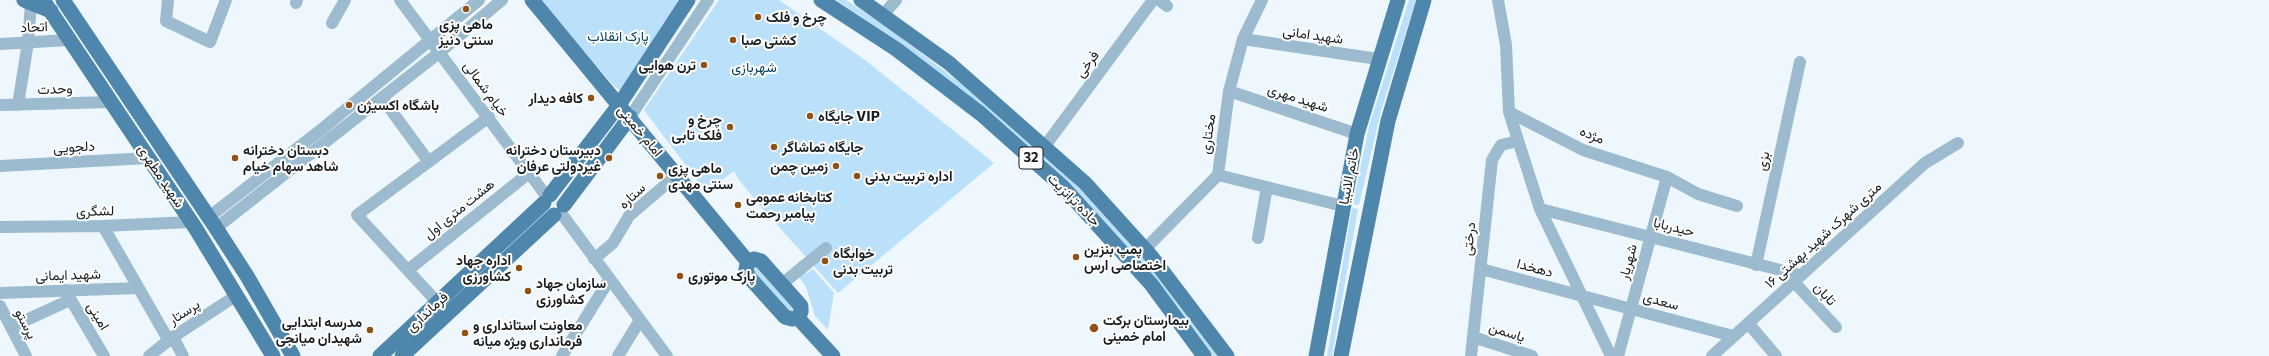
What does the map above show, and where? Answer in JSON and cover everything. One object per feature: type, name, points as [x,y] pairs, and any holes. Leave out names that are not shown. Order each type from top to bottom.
[{"type":"main road","name":"شهید مطهری","points":[[63,0],[213,223],[247,276],[293,356]]},
{"type":"main road","name":"امام خمینی","points":[[532,0],[748,262]]},
{"type":"main road","points":[[624,111],[688,0]]},
{"type":"main road","name":"جاده ترانزیت","points":[[820,0],[896,49],[981,114],[1063,187],[1152,284],[1204,356]]},
{"type":"main road","name":"جاده ترانزیت","points":[[861,0],[949,63],[1045,146],[1085,183],[1145,249],[1227,356]]},
{"type":"main road","name":"خاتم الانبیا","points":[[1316,356],[1357,134],[1396,0]]},
{"type":"main road","name":"خاتم الانبیا","points":[[1341,356],[1388,121],[1424,0]]},
{"type":"main road","name":"شهید مطهری","points":[[37,3],[69,40],[149,158],[237,295],[273,356]]},
{"type":"main road","name":"فرمانداری","points":[[380,356],[547,198],[624,111]]},
{"type":"main road","name":"فرمانداری","points":[[402,356],[560,211],[624,111]]},
{"type":"main road","points":[[547,198],[546,212],[560,211]]},
{"type":"main road","points":[[501,243],[512,254]]},
{"type":"main road","points":[[754,259],[761,261],[782,284],[801,306],[801,312],[798,318],[792,319],[785,317],[748,276],[746,269],[748,262],[754,259]]},
{"type":"main road","points":[[421,318],[432,329]]},
{"type":"main road","points":[[798,318],[833,356]]},
{"type":"street","points":[[168,0],[166,21],[210,42],[226,0]]},
{"type":"street","points":[[332,23],[345,0]]},
{"type":"street","name":"خیام شمالی","points":[[400,0],[489,117],[547,198]]},
{"type":"street","points":[[213,223],[479,0]]},
{"type":"street","points":[[213,223],[382,98],[502,0]]},
{"type":"street","points":[[624,111],[695,0]]},
{"type":"street","points":[[624,111],[708,0]]},
{"type":"street","points":[[883,15],[896,0]]},
{"type":"street","name":"فرخی","points":[[1045,146],[1153,0]]},
{"type":"street","points":[[1498,0],[1506,46],[1509,112],[1518,141],[1540,209],[1611,356]]},
{"type":"street","name":"مختاری","points":[[1145,249],[1218,175],[1229,91],[1243,39],[1261,1]]},
{"type":"street","points":[[18,105],[28,42],[37,3]]},
{"type":"street","name":"شهید امانی","points":[[1243,39],[1378,60]]},
{"type":"street","name":"اتحاد","points":[[0,44],[69,40]]},
{"type":"street","name":"بزی","points":[[1756,265],[1800,62]]},
{"type":"street","name":"شهید مهری","points":[[1229,91],[1357,134]]},
{"type":"street","points":[[382,98],[429,162]]},
{"type":"street","name":"وحدت","points":[[0,105],[111,102]]},
{"type":"street","name":"مژده","points":[[1509,112],[1583,150],[1667,176],[1698,194],[1737,206]]},
{"type":"street","points":[[437,302],[357,215],[489,117]]},
{"type":"street","name":"درختی","points":[[1471,356],[1492,160],[1501,145],[1518,141]]},
{"type":"street","name":"۱۶ متری شهرک شهيد بهشتی","points":[[1712,356],[1925,163],[1958,143]]},
{"type":"street","name":"دلجویی","points":[[0,166],[149,158]]},
{"type":"street","name":"هشت متری اول","points":[[408,270],[529,172]]},
{"type":"street","name":"ستاره","points":[[594,259],[614,243],[629,216],[677,175]]},
{"type":"street","points":[[1218,175],[1343,206]]},
{"type":"street","name":"شهریار","points":[[1618,356],[1667,176]]},
{"type":"street","points":[[1258,238],[1267,187]]},
{"type":"street","name":"حیدربابا","points":[[1540,209],[1756,265],[1797,278]]},
{"type":"street","points":[[560,211],[609,280],[667,356]]},
{"type":"street","name":"لشگری","points":[[0,227],[103,226],[191,222]]},
{"type":"street","points":[[103,226],[137,288],[183,356]]},
{"type":"street","points":[[782,284],[826,248]]},
{"type":"street","name":"دهخدا","points":[[1481,269],[1582,295]]},
{"type":"street","name":"تابان","points":[[1797,278],[1836,327]]},
{"type":"street","points":[[562,356],[609,280]]},
{"type":"street","name":"شهید ایمانی","points":[[0,293],[68,295],[137,288]]},
{"type":"street","points":[[11,327],[68,295]]},
{"type":"street","name":"امینی","points":[[68,295],[104,356]]},
{"type":"street","name":"پرستار","points":[[149,356],[171,339],[237,295]]},
{"type":"street","name":"سعدی","points":[[1582,295],[1733,336]]},
{"type":"street","name":"پرستو","points":[[0,306],[26,356]]},
{"type":"street","points":[[618,356],[640,320]]},
{"type":"street","points":[[1748,323],[1776,356]]},
{"type":"street","name":"یاسمن","points":[[1473,337],[1532,356]]},
{"type":"green space","name":"پارک انقلاب","points":[[539,0],[685,0],[620,90],[615,87]]},
{"type":"green space","name":"شهربازی","points":[[719,0],[779,0],[865,60],[994,163],[838,293],[762,208],[739,180],[734,171],[706,192],[644,110]]},
{"type":"green space","points":[[836,0],[846,0],[891,30],[980,98],[1045,153],[1107,217],[1172,291],[1221,356],[1213,356],[1149,273],[1041,156],[899,42]]},
{"type":"green space","points":[[1409,0],[1416,0],[1381,111],[1359,205],[1353,204],[1369,126]]},
{"type":"green space","points":[[1352,208],[1358,209],[1332,356],[1327,356]]},
{"type":"green space","points":[[755,262],[798,306],[792,317],[750,275]]},
{"type":"green space","points":[[813,269],[834,293],[828,330],[815,316],[806,287],[798,276],[802,272],[806,274]]},
{"type":"place","name":"ماهی پزی سنتی دنیز","points":[[466,9]]},
{"type":"place","name":"چرخ و فلک","points":[[758,17]]},
{"type":"place","name":"کشتی صبا","points":[[733,40]]},
{"type":"place","name":"ترن هوایی","points":[[704,65]]},
{"type":"place","name":"کافه دیدار","points":[[591,98]]},
{"type":"place","name":"باشگاه اکسیژن","points":[[349,105]]},
{"type":"place","name":"جایگاه VIP","points":[[810,116]]},
{"type":"place","name":"چرخ و فلک تابی","points":[[730,127]]},
{"type":"place","name":"جایگاه تماشاگر","points":[[774,147]]},
{"type":"place","name":"دبستان دخترانه شاهد سهام خیام","points":[[235,158]]},
{"type":"place","name":"دبیرستان دخترانه غیردولتی عرفان","points":[[609,158]]},
{"type":"place","name":"زمین چمن","points":[[836,166]]},
{"type":"place","name":"ماهی پزی سنتی مهدی","points":[[660,176]]},
{"type":"place","name":"اداره تربیت بدنی","points":[[857,176]]},
{"type":"place","name":"کتابخانه عمومی پیامبر رحمت","points":[[738,205]]},
{"type":"place","name":"پمپ بنزین اختصاصی ارس","points":[[1076,257]]},
{"type":"place","name":"خوابگاه تربیت بدنی","points":[[825,261]]},
{"type":"place","name":"اداره جهاد کشاورزی","points":[[519,268]]},
{"type":"place","name":"پارک موتوری","points":[[680,276]]},
{"type":"place","name":"سازمان جهاد کشاورزی","points":[[528,291]]},
{"type":"place","name":"بیمارستان برکت امام خمینی","points":[[1094,328]]},
{"type":"place","name":"مدرسه ابتدایی شهیدان میانجی","points":[[370,330]]},
{"type":"place","name":"معاونت استانداری و فرمانداری ویژه میانه","points":[[465,333]]}]
